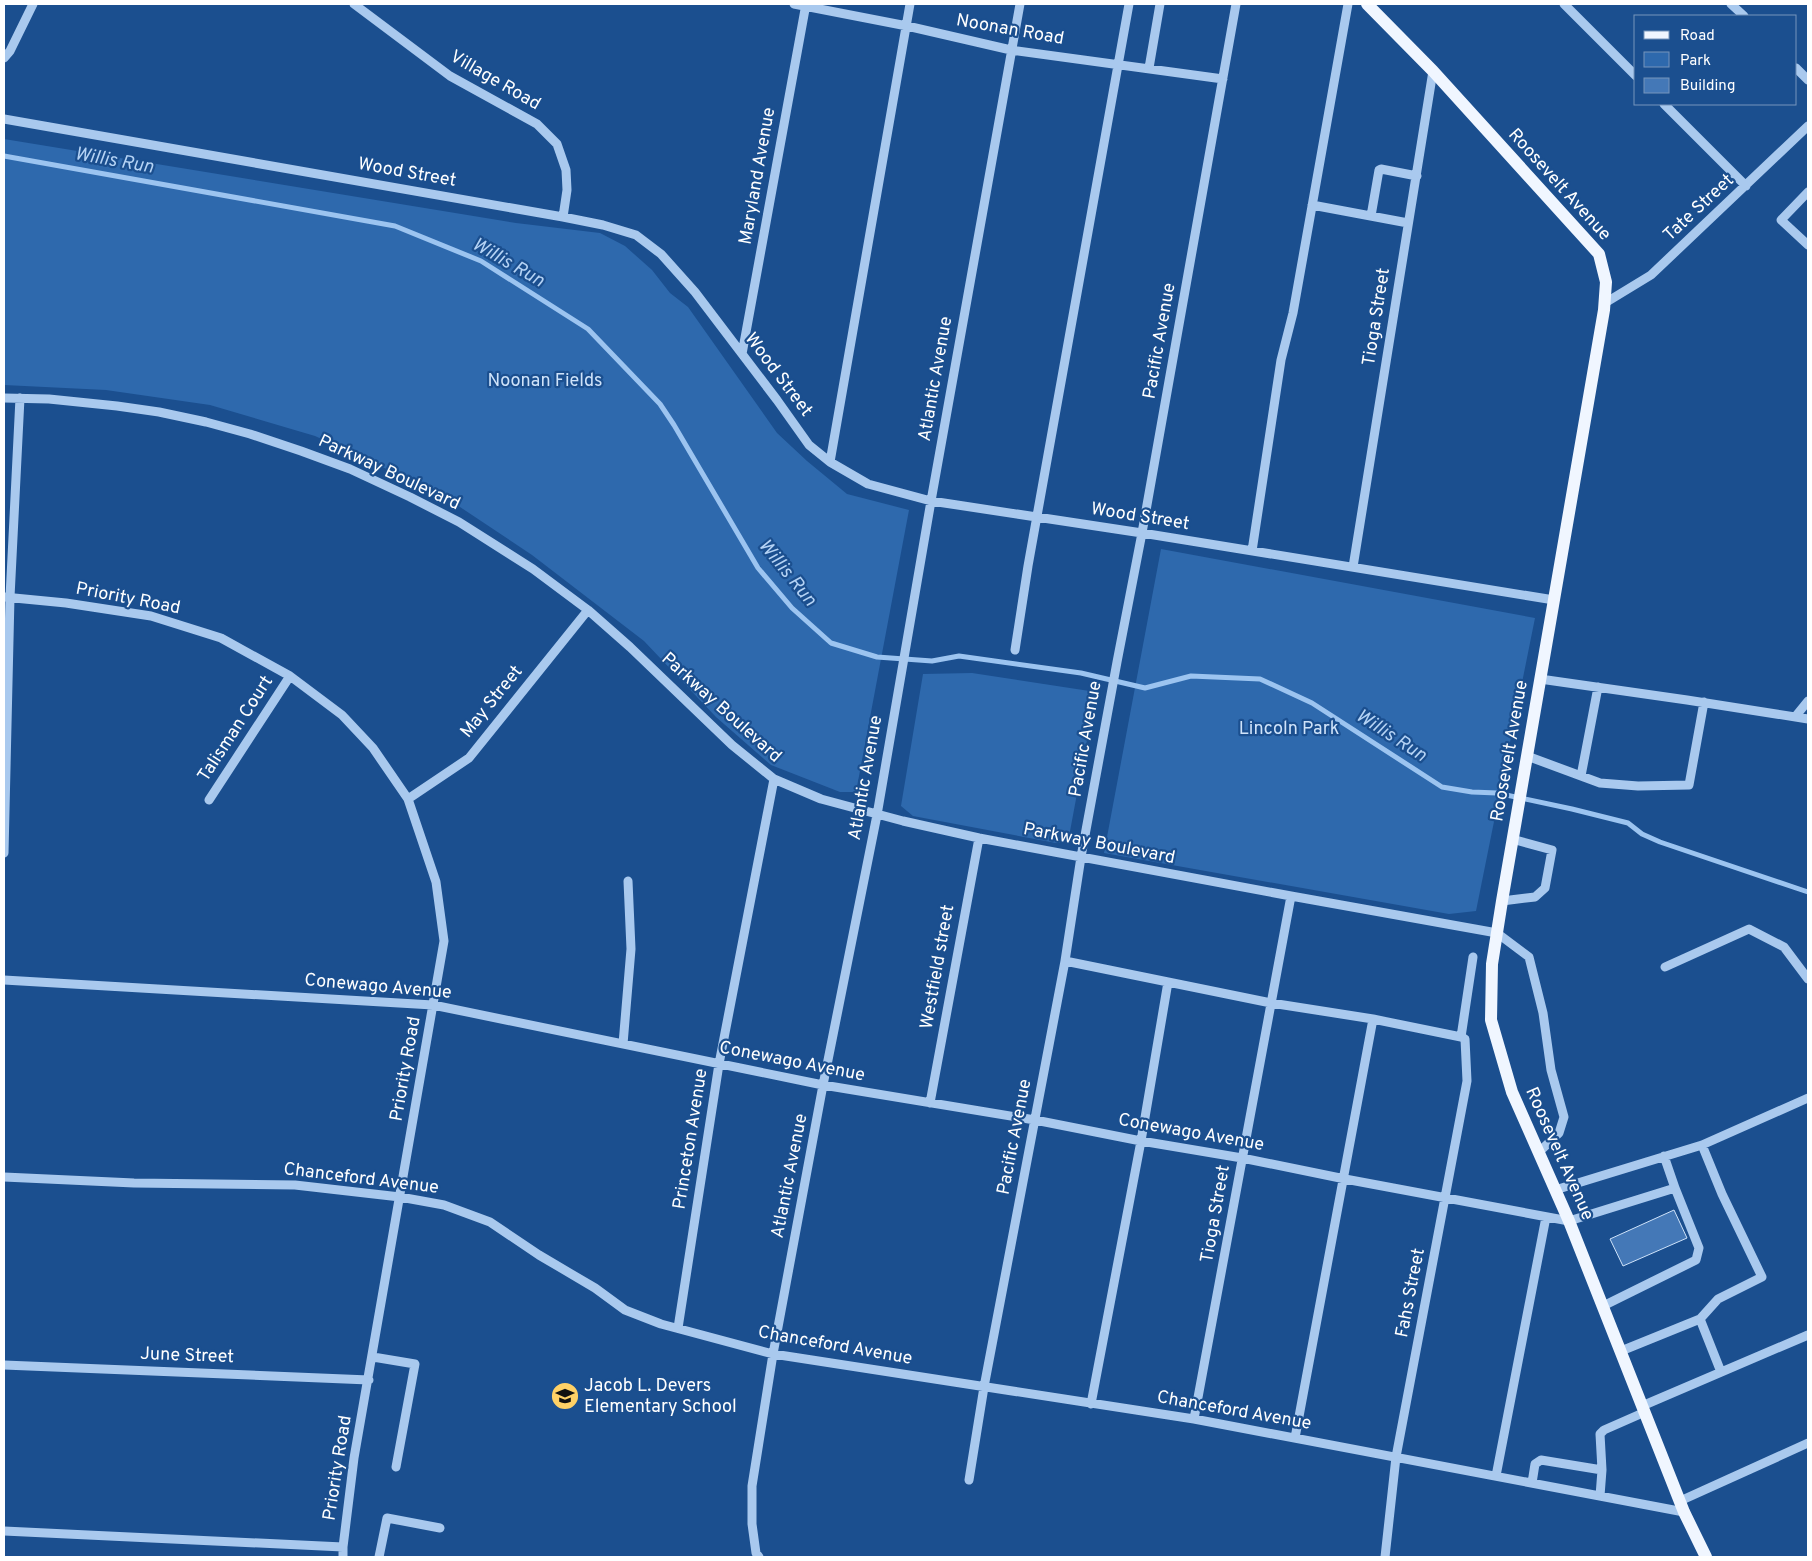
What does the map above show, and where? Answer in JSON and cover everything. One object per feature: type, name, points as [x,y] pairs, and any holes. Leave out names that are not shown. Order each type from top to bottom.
[{"type":"main road","name":"Roosevelt Avenue","points":[[1368,4],[1433,72],[1599,254],[1606,282],[1605,303],[1492,964],[1491,1020],[1512,1092],[1569,1221],[1682,1506],[1706,1557]]},
{"type":"street","points":[[4,58],[10,50],[33,4]]},
{"type":"street","name":"Village Road","points":[[354,4],[450,76],[537,124],[557,144],[566,170],[567,190],[563,217]]},
{"type":"street","name":"Noonan Road","points":[[794,4],[907,26],[1012,50],[1223,79]]},
{"type":"street","points":[[830,462],[910,4]]},
{"type":"street","name":"Atlantic Avenue","points":[[759,1557],[752,1524],[752,1486],[773,1354],[823,1085],[877,815],[1020,4]]},
{"type":"street","points":[[1014,650],[1129,4]]},
{"type":"street","points":[[1148,68],[1160,4]]},
{"type":"street","name":"Pacific Avenue","points":[[969,1480],[984,1388],[1065,961],[1081,857],[1142,533],[1236,4]]},
{"type":"street","points":[[1252,551],[1282,360],[1348,4]]},
{"type":"street","points":[[1564,4],[1634,74]]},
{"type":"street","points":[[1732,4],[1743,15]]},
{"type":"street","name":"Maryland Avenue","points":[[742,354],[805,5]]},
{"type":"street","points":[[1797,69],[1808,80]]},
{"type":"street","name":"Tioga Street","points":[[1353,567],[1433,72]]},
{"type":"street","points":[[1665,105],[1746,186]]},
{"type":"street","name":"Wood Street","points":[[4,119],[563,217],[603,225],[636,235],[661,254],[695,292],[809,445],[830,462],[868,484],[931,501],[1142,533],[1554,600]]},
{"type":"street","name":"Tate Street","points":[[1605,303],[1652,275],[1808,126]]},
{"type":"street","points":[[1371,216],[1379,170],[1417,176]]},
{"type":"street","points":[[1808,192],[1781,220],[1808,245]]},
{"type":"street","points":[[1312,205],[1408,223]]},
{"type":"street","name":"Parkway Boulevard","points":[[4,398],[49,399],[169,414],[250,434],[350,469],[410,496],[496,544],[532,568],[588,610],[630,647],[732,744],[774,779],[821,799],[877,815],[979,838],[1497,933]]},
{"type":"street","points":[[4,853],[7,597],[20,398]]},
{"type":"street","name":"Priority Road","points":[[7,597],[66,603],[151,616],[221,638],[290,676],[342,715],[374,748],[408,799],[436,882],[444,941],[354,1458],[343,1557]]},
{"type":"street","name":"May Street","points":[[408,799],[469,758],[588,610]]},
{"type":"street","name":"Talisman Court","points":[[209,800],[290,676]]},
{"type":"street","points":[[1540,679],[1808,719]]},
{"type":"street","points":[[1581,776],[1598,687]]},
{"type":"street","points":[[1527,756],[1600,783],[1638,786],[1689,785],[1704,702]]},
{"type":"street","points":[[1795,717],[1808,702]]},
{"type":"street","name":"Princeton Avenue","points":[[678,1328],[719,1064],[774,779]]},
{"type":"street","name":"Westfield street","points":[[930,1103],[979,838]]},
{"type":"street","points":[[1502,901],[1535,897],[1545,888],[1552,850],[1512,839]]},
{"type":"street","points":[[623,1044],[631,948],[628,881]]},
{"type":"street","name":"Tioga Street","points":[[1194,1419],[1291,896]]},
{"type":"street","points":[[1665,967],[1749,929],[1784,947],[1808,979]]},
{"type":"street","points":[[1497,933],[1529,957],[1543,1013],[1551,1070],[1564,1117],[1559,1133],[1538,1152]]},
{"type":"street","points":[[1065,961],[1271,1003],[1461,1037],[1473,957]]},
{"type":"street","name":"Conewago Avenue","points":[[4,980],[433,1005],[823,1085],[1034,1120],[1569,1221]]},
{"type":"street","points":[[1091,1404],[1141,1141],[1168,982]]},
{"type":"street","points":[[1295,1438],[1345,1180],[1373,1020]]},
{"type":"street","name":"Fahs Street","points":[[1385,1557],[1396,1457],[1467,1081],[1465,1039],[1461,1037]]},
{"type":"street","points":[[1555,1190],[1600,1178],[1702,1145],[1808,1098]]},
{"type":"street","points":[[1621,1351],[1700,1319],[1718,1299],[1762,1277],[1722,1194],[1702,1145]]},
{"type":"street","points":[[1603,1306],[1696,1260],[1699,1248],[1664,1156]]},
{"type":"street","name":"Chanceford Avenue","points":[[4,1177],[134,1183],[296,1185],[444,1204],[490,1222],[539,1255],[595,1288],[625,1310],[678,1328],[773,1354],[1194,1419],[1600,1496],[1682,1506]]},
{"type":"street","points":[[1569,1221],[1675,1188]]},
{"type":"street","points":[[1496,1476],[1546,1217]]},
{"type":"street","points":[[1700,1319],[1721,1372]]},
{"type":"street","points":[[1600,1496],[1602,1470],[1600,1434],[1604,1430],[1721,1372],[1808,1335]]},
{"type":"street","points":[[373,1357],[415,1364],[396,1467]]},
{"type":"street","name":"June Street","points":[[4,1365],[369,1380]]},
{"type":"street","points":[[1682,1506],[1808,1443]]},
{"type":"street","points":[[1532,1483],[1535,1464],[1541,1460],[1602,1470]]},
{"type":"street","points":[[379,1557],[387,1518],[440,1528]]},
{"type":"street","name":"Priority Road","points":[[4,1531],[343,1547]]},
{"type":"green space","name":"Noonan Fields","points":[[4,139],[516,223],[600,233],[625,246],[652,270],[670,293],[688,307],[777,433],[807,461],[847,494],[909,510],[856,792],[840,792],[771,765],[716,717],[644,641],[532,555],[448,499],[366,459],[315,436],[210,405],[106,390],[4,385]]},
{"type":"green space","name":"Lincoln Park","points":[[1161,549],[1535,618],[1476,911],[1449,914],[1104,853]]},
{"type":"green space","points":[[972,673],[1096,692],[1068,842],[1056,843],[913,816],[901,806],[923,674]]},
{"type":"building","points":[[1674,1210],[1687,1238],[1623,1266],[1610,1239]]},
{"type":"waterway","name":"Willis Run","points":[[4,156],[395,226],[481,261],[588,329],[660,404],[758,568],[792,608],[831,643],[877,657],[932,661],[959,656],[1081,673],[1145,688],[1191,676],[1260,679],[1312,703],[1442,787],[1472,792],[1497,793],[1628,823],[1642,834],[1660,842],[1808,892]]},
{"type":"place","name":"Jacob L. Devers Elementary School","points":[[565,1396]]}]
